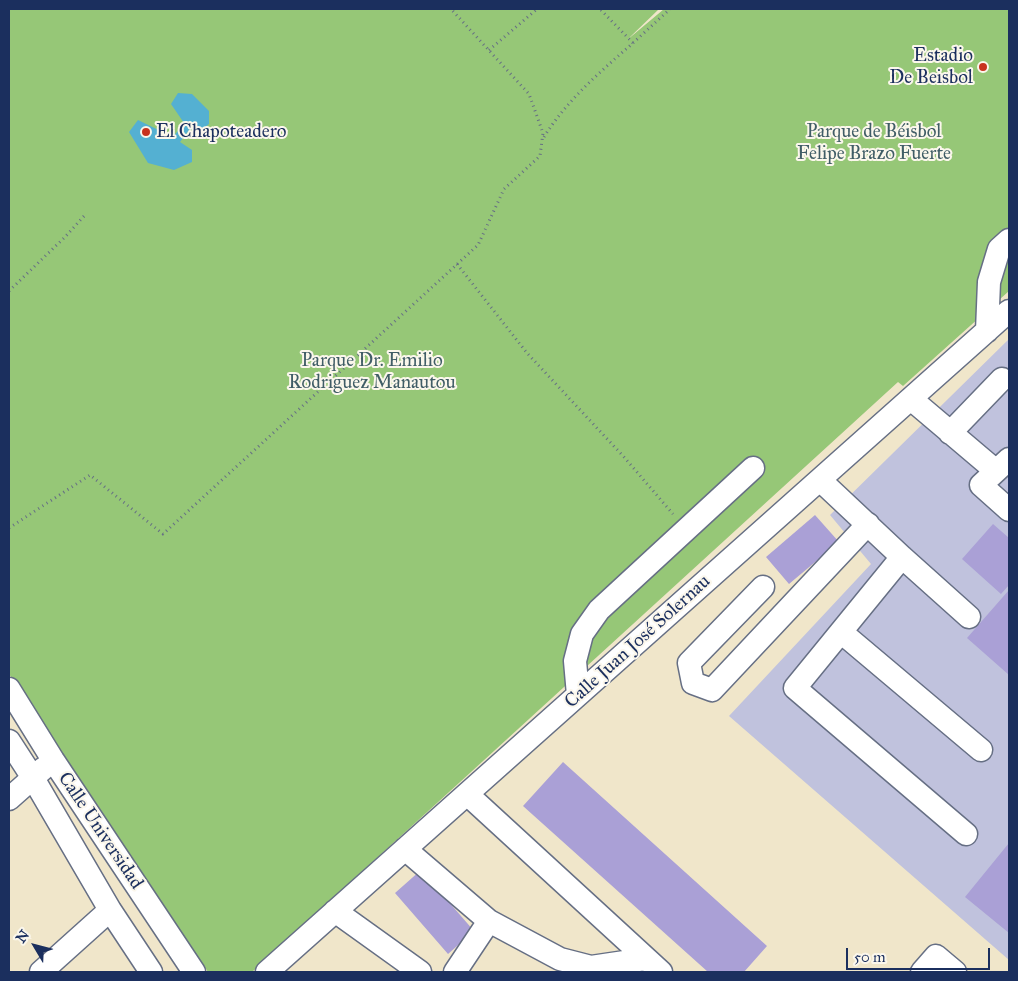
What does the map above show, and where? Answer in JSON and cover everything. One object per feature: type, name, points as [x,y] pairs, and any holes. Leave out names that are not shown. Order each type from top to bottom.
[{"type":"street","points":[[987,331],[989,282],[999,249],[1009,240]]},
{"type":"street","name":"Calle Juan José Solernau","points":[[267,972],[1009,311]]},
{"type":"street","points":[[950,433],[1002,379]]},
{"type":"street","points":[[911,399],[950,433],[1003,465],[982,485],[1009,510]]},
{"type":"street","points":[[578,695],[575,660],[582,634],[599,610],[754,468]]},
{"type":"street","points":[[820,480],[969,617]]},
{"type":"street","points":[[763,587],[689,664],[693,683],[712,690],[868,524]]},
{"type":"street","points":[[902,557],[795,688],[966,834]]},
{"type":"street","points":[[841,632],[981,750]]},
{"type":"street","name":"Calle Universidad","points":[[9,689],[53,760],[194,972]]},
{"type":"street","name":"Calle Universidad","points":[[9,741],[33,778],[110,910],[151,972]]},
{"type":"street","points":[[9,799],[53,760]]},
{"type":"street","points":[[466,794],[653,965]]},
{"type":"street","points":[[405,849],[489,921],[560,959],[591,967],[653,965]]},
{"type":"street","points":[[41,972],[110,910]]},
{"type":"street","points":[[335,911],[420,972]]},
{"type":"street","points":[[455,972],[489,921]]},
{"type":"street","points":[[922,972],[936,956],[955,972]]},
{"type":"path","points":[[9,528],[90,475],[163,534],[478,245],[504,189],[540,156],[543,133],[528,94],[451,9]]},
{"type":"path","points":[[489,50],[537,9]]},
{"type":"path","points":[[600,9],[632,44]]},
{"type":"path","points":[[542,138],[570,101],[670,9]]},
{"type":"path","points":[[9,290],[65,238],[85,214]]},
{"type":"path","points":[[456,264],[527,353],[624,457],[687,529]]},
{"type":"shaded area","points":[[1009,339],[1009,960],[729,716],[871,564],[830,515]]},
{"type":"green space","name":"Parque Dr. Emilio Rodriguez Manautou","points":[[9,9],[659,9],[627,40],[664,9],[1009,9],[1009,291],[903,386],[898,382],[252,972],[208,972],[9,674]]},
{"type":"water","name":"El Chapoteadero","points":[[178,93],[192,94],[209,111],[209,124],[200,131],[190,129],[180,142],[192,150],[192,162],[174,170],[148,163],[129,132],[138,120],[173,137],[184,123],[171,104]]},
{"type":"building","points":[[815,515],[839,542],[789,584],[766,557]]},
{"type":"building","points":[[993,524],[1009,538],[1009,585],[1001,594],[962,559]]},
{"type":"building","points":[[1009,590],[1009,675],[967,638]]},
{"type":"building","points":[[563,762],[767,946],[744,972],[708,972],[523,806]]},
{"type":"building","points":[[1009,843],[1009,933],[965,897]]},
{"type":"building","points":[[421,870],[474,931],[448,954],[395,893]]},
{"type":"place","name":"Estadio De Beisbol","points":[[983,67]]},
{"type":"place","name":"El Chapoteadero","points":[[146,132]]},
{"type":"park label","name":"Parque de Béisbol Felipe Brazo Fuerte","points":[[874,143]]}]
